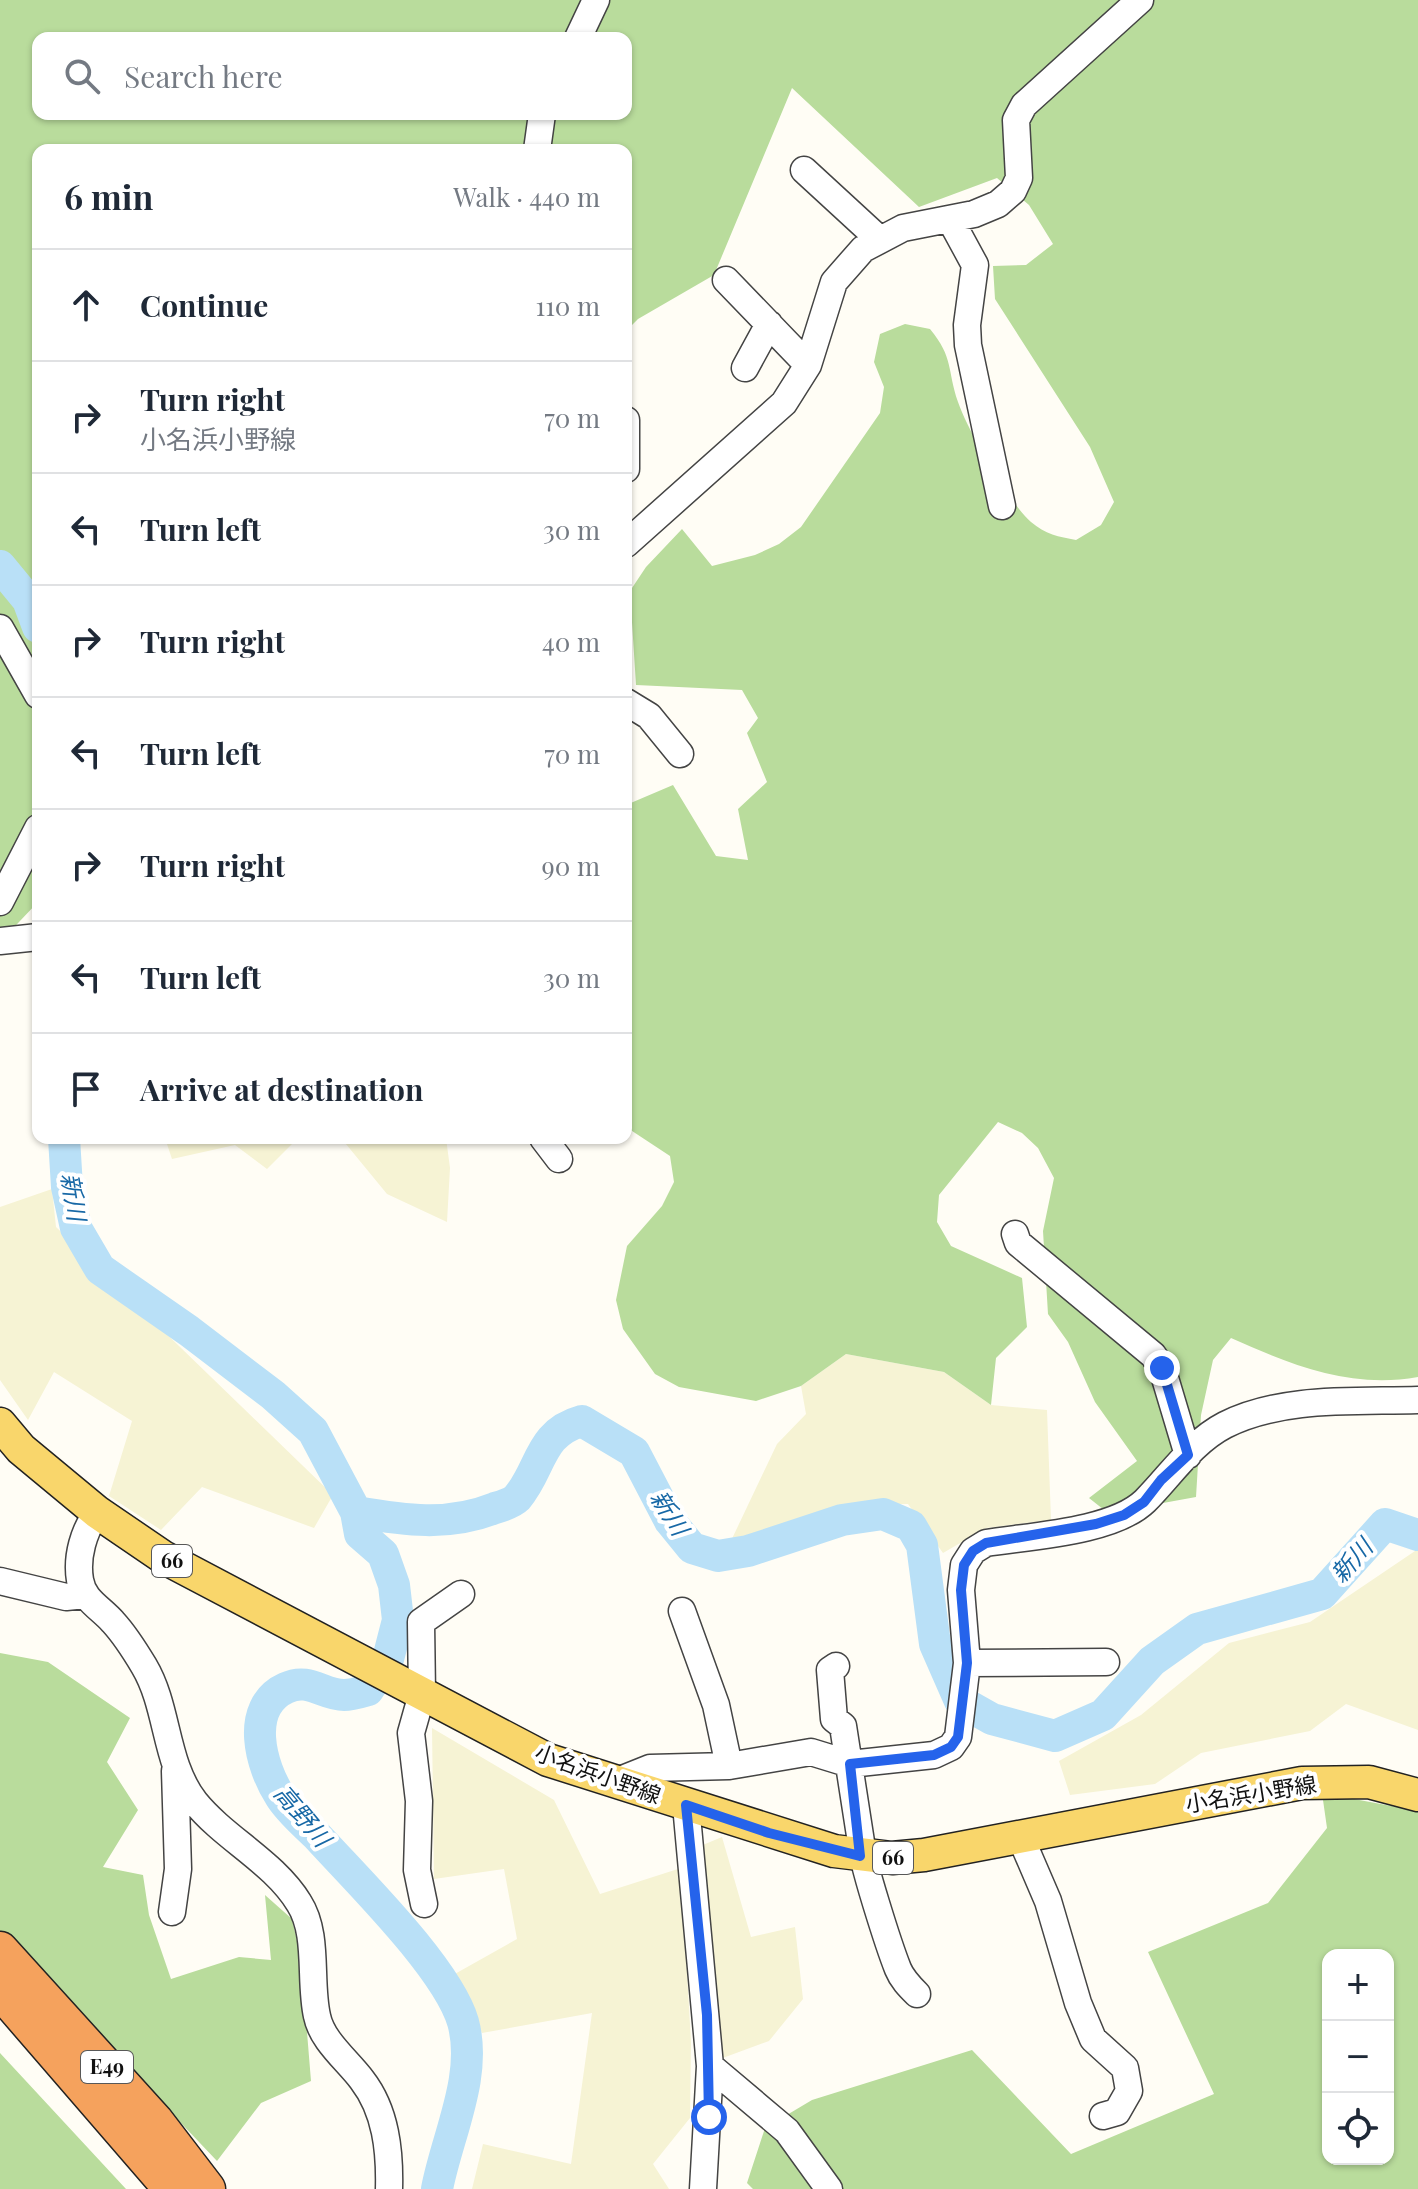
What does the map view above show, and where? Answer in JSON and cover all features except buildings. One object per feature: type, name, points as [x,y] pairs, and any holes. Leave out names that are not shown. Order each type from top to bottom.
[{"type":"highway","name":"E49","points":[[0,1950],[155,2121],[207,2189]]},
{"type":"highway","name":"E49","points":[[0,1990],[121,2126],[172,2189]]},
{"type":"main road","name":"小名浜小野線","points":[[0,1424],[21,1449],[97,1512],[163,1557],[548,1760],[769,1833],[860,1856],[924,1855],[1302,1783],[1369,1782],[1418,1795]]},
{"type":"street","points":[[581,32],[596,0]]},
{"type":"street","points":[[632,539],[771,418],[808,365],[834,282],[863,249],[903,228],[950,219],[998,204],[1013,191],[1019,178],[1016,120],[1024,105],[1140,0]]},
{"type":"street","points":[[538,144],[541,120]]},
{"type":"street","points":[[804,170],[879,239]]},
{"type":"street","points":[[950,219],[975,265],[967,325],[968,345],[1002,506]]},
{"type":"street","points":[[726,280],[808,365]]},
{"type":"street","points":[[745,368],[769,324]]},
{"type":"street","points":[[0,628],[32,684]]},
{"type":"street","points":[[632,706],[649,716],[680,754]]},
{"type":"street","points":[[0,902],[32,840]]},
{"type":"street","points":[[0,941],[32,938]]},
{"type":"street","points":[[1015,1234],[1018,1243],[1153,1355],[1162,1368],[1188,1455]]},
{"type":"street","points":[[615,1782],[650,1768],[729,1766],[811,1752],[850,1764],[934,1755],[951,1747],[958,1737],[967,1670],[961,1590],[964,1565],[973,1551],[986,1543],[1096,1524],[1124,1515],[1144,1502],[1161,1480],[1213,1432],[1250,1416],[1319,1402],[1418,1400]]},
{"type":"street","points":[[97,1512],[83,1533],[79,1579],[85,1595],[112,1620],[147,1670],[175,1768],[178,1869],[172,1912]]},
{"type":"street","points":[[0,1581],[66,1597],[85,1595]]},
{"type":"street","points":[[424,1904],[417,1870],[419,1801],[411,1733],[422,1694],[421,1622],[461,1594]]},
{"type":"street","points":[[682,1611],[716,1705],[729,1766]]},
{"type":"street","points":[[967,1670],[1106,1662]]},
{"type":"street","points":[[836,1666],[830,1670],[828,1678],[834,1719],[843,1726],[850,1764],[860,1856],[873,1886],[898,1970],[917,1994]]},
{"type":"street","points":[[175,1768],[195,1802],[227,1836],[282,1881],[299,1903],[307,1919],[317,2017],[325,2036],[375,2100],[389,2149],[389,2189]]},
{"type":"street","points":[[686,1805],[710,2066],[703,2189]]},
{"type":"street","points":[[1020,1836],[1048,1901],[1078,2003],[1093,2039],[1125,2068],[1129,2091],[1117,2112],[1103,2116]]},
{"type":"street","points":[[710,2066],[787,2131],[829,2189]]},
{"type":"shaded area","points":[[167,1144],[292,1144],[267,1169],[235,1145],[172,1159]]},
{"type":"shaded area","points":[[346,1144],[447,1144],[450,1168],[447,1222],[387,1194]]},
{"type":"shaded area","points":[[52,1189],[56,1227],[333,1495],[314,1528],[202,1487],[161,1530],[109,1496],[132,1421],[54,1372],[28,1420],[0,1380],[0,1207]]},
{"type":"shaded area","points":[[846,1354],[944,1372],[991,1405],[1047,1410],[1051,1520],[986,1528],[943,1553],[908,1504],[857,1504],[729,1545],[777,1444],[806,1414],[801,1386]]},
{"type":"shaded area","points":[[1418,1549],[1418,1730],[1346,1704],[1310,1731],[1201,1753],[1155,1784],[1070,1795],[1059,1761],[1141,1715],[1229,1643],[1310,1622]]},
{"type":"shaded area","points":[[432,1728],[554,1800],[600,1894],[681,1868],[691,2042],[690,2118],[653,2164],[669,2189],[472,2189],[483,2144],[571,2164],[592,2013],[482,2033],[453,1975],[517,1939],[504,1869],[434,1879]]},
{"type":"shaded area","points":[[722,1837],[751,1937],[795,1927],[803,1999],[769,2041],[720,2059],[698,1847]]},
{"type":"green space","points":[[0,0],[1418,0],[1418,1377],[1369,1380],[1345,1377],[1299,1365],[1231,1338],[1213,1360],[1201,1415],[1196,1497],[1108,1513],[1089,1498],[1137,1461],[1095,1402],[1068,1342],[1048,1314],[1043,1231],[1054,1178],[1038,1148],[1022,1133],[998,1122],[939,1195],[937,1222],[951,1246],[1022,1278],[1027,1327],[996,1358],[991,1405],[944,1372],[846,1354],[801,1386],[756,1401],[679,1387],[655,1374],[623,1329],[616,1300],[627,1246],[662,1206],[674,1182],[670,1156],[632,1131],[632,802],[673,785],[716,856],[748,860],[738,809],[767,782],[747,733],[758,718],[742,690],[636,685],[632,588],[646,567],[682,529],[712,566],[755,555],[779,544],[801,527],[880,413],[884,387],[874,362],[880,334],[905,324],[930,329],[938,339],[947,356],[958,402],[971,430],[1001,483],[1031,522],[1052,534],[1076,540],[1101,525],[1114,502],[1090,447],[995,299],[993,266],[1026,265],[1053,244],[1029,205],[997,178],[919,207],[792,88],[714,275],[632,325],[632,144],[32,144],[32,908],[0,942]]},
{"type":"green space","points":[[0,1653],[48,1662],[130,1718],[107,1762],[138,1810],[103,1867],[143,1875],[149,1915],[171,1979],[239,1957],[271,1960],[265,1895],[292,1919],[301,1959],[311,2081],[261,2103],[217,2161],[0,1932]]},
{"type":"green space","points":[[1322,1793],[1418,1811],[1418,2189],[753,2189],[747,2183],[765,2128],[812,2100],[972,2050],[1071,2154],[1214,2094],[1148,1952],[1268,1903],[1327,1828]]},
{"type":"green space","points":[[0,2053],[126,2189],[0,2189]]},
{"type":"waterway","name":"新川","points":[[0,566],[28,600],[32,611]]},
{"type":"waterway","name":"高野川","points":[[64,1144],[67,1187],[76,1228],[100,1269],[189,1331],[273,1395],[313,1431],[356,1512],[360,1534],[383,1554],[394,1585],[398,1620],[388,1659],[368,1690],[344,1695],[302,1684],[286,1688],[273,1697],[265,1709],[260,1738],[267,1770],[284,1802],[377,1900],[420,1951],[454,2000],[463,2022],[467,2043],[464,2085],[437,2189]]},
{"type":"waterway","name":"新川","points":[[356,1512],[443,1520],[478,1514],[507,1504],[517,1498],[525,1487],[542,1453],[557,1434],[582,1421],[634,1452],[670,1521],[692,1548],[718,1556],[748,1551],[842,1520],[883,1514],[911,1526],[922,1545],[935,1644],[960,1701],[992,1719],[1055,1736],[1103,1715],[1152,1661],[1197,1629],[1322,1594],[1385,1524],[1418,1535]]},
{"type":"route","points":[[709,2117],[707,2015],[686,1805],[769,1833],[860,1856],[861,1842],[850,1764],[934,1755],[951,1747],[958,1737],[967,1663],[961,1590],[964,1565],[973,1551],[986,1543],[1096,1524],[1124,1515],[1144,1502],[1161,1480],[1188,1455],[1162,1368]]}]
